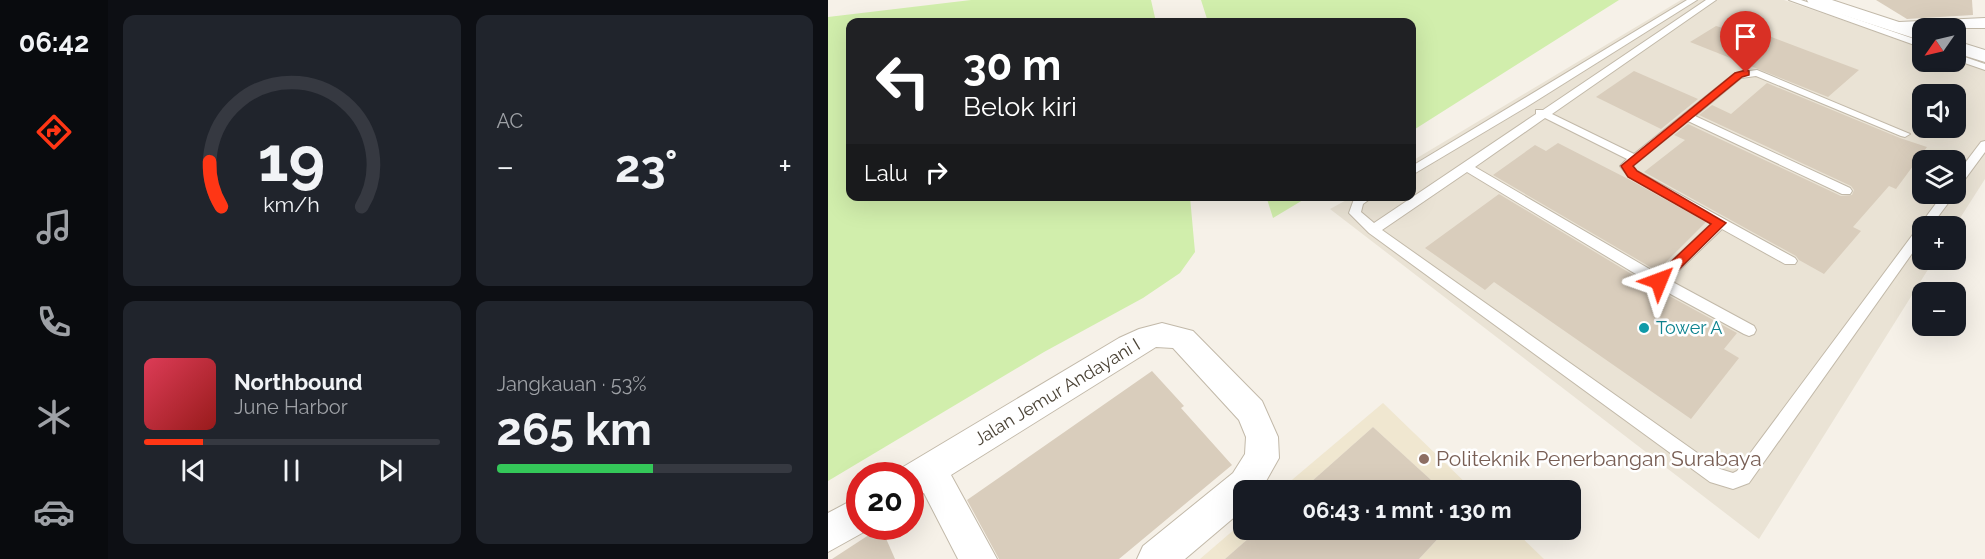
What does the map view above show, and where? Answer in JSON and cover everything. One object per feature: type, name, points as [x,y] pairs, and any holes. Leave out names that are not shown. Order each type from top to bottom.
[{"type":"street","points":[[1815,0],[1912,32]]},
{"type":"street","points":[[1897,27],[1985,23]]},
{"type":"street","points":[[1966,50],[1985,56]]},
{"type":"street","name":"Jalan Jemur Andayani I","points":[[924,474],[1147,337],[1172,334],[1183,339],[1251,411],[1262,437],[1262,458],[1245,485],[1156,559]]},
{"type":"street","name":"Jalan Jemur Andayani I","points":[[924,482],[978,559]]},
{"type":"street","points":[[828,534],[846,523]]},
{"type":"lane","points":[[1416,169],[1693,0]]},
{"type":"lane","points":[[1416,201],[1712,0]]},
{"type":"lane","points":[[1793,0],[1912,41]]},
{"type":"lane","points":[[1966,60],[1985,67]]},
{"type":"lane","points":[[1790,261],[1633,174],[1626,166],[1738,75],[1757,74],[1905,134]]},
{"type":"lane","points":[[1524,104],[1635,159]]},
{"type":"lane","points":[[1687,116],[1846,191]]},
{"type":"lane","points":[[1966,170],[1985,144]]},
{"type":"lane","points":[[1467,167],[1659,281],[1749,330]]},
{"type":"lane","points":[[1360,201],[1355,213],[1372,230],[1716,476],[1733,481],[1743,477],[1912,245]]},
{"type":"lane","points":[[1372,230],[1416,201]]},
{"type":"lane","points":[[1659,281],[1720,223]]},
{"type":"shaded area","points":[[1681,0],[1784,0],[1912,44],[1912,72],[1966,72],[1966,63],[1985,70],[1985,179],[1961,216],[1912,216],[1912,270],[1928,270],[1920,282],[1912,282],[1912,295],[1759,539],[1330,209],[1345,201],[1416,201],[1416,159]]},
{"type":"shaded area","name":"Politeknik Penerbangan Surabaya","points":[[1383,403],[1463,480],[1431,480],[1373,427],[1313,480],[1292,480]]},
{"type":"shaded area","points":[[1233,531],[1233,540],[1247,540],[1225,559],[1200,559]]},
{"type":"shaded area","points":[[1437,540],[1524,540],[1544,559],[1419,559]]},
{"type":"green space","points":[[971,0],[1151,0],[1155,18],[846,18],[846,201],[1190,201],[1195,252],[1180,273],[1143,298],[1044,352],[860,462],[846,462],[846,470],[828,481],[828,17]]},
{"type":"green space","points":[[1201,0],[1619,0],[1416,128],[1416,18],[1207,18]]},
{"type":"green space","points":[[1268,201],[1301,201],[1273,218]]},
{"type":"building","points":[[1876,0],[1972,0],[1973,15],[1907,19]]},
{"type":"building","points":[[1732,22],[1859,70],[1828,97],[1690,42],[1716,26],[1723,28]]},
{"type":"building","points":[[1634,71],[1698,99],[1661,129],[1596,97]]},
{"type":"building","points":[[1767,83],[1927,147],[1925,150],[1912,150],[1912,167],[1896,189],[1889,186],[1853,227],[1861,231],[1824,274],[1796,256],[1644,172],[1685,140],[1674,135],[1688,124],[1841,196],[1852,195],[1854,190],[1851,186],[1699,115],[1712,105],[1731,114]]},
{"type":"building","points":[[1558,143],[1706,222],[1657,271],[1493,175],[1535,145],[1546,151]]},
{"type":"building","name":"Tower A","points":[[1499,194],[1653,287],[1737,333],[1724,349],[1739,358],[1691,419],[1494,282],[1485,290],[1425,248]]},
{"type":"building","points":[[1152,371],[1184,406],[1181,408],[1232,465],[1119,559],[999,559],[967,500]]},
{"type":"building","points":[[1373,427],[1431,480],[1313,480]]},
{"type":"building","points":[[861,540],[887,540],[895,559],[832,559]]},
{"type":"building","points":[[1247,540],[1437,540],[1419,559],[1225,559]]},
{"type":"place","name":"Tower A","points":[[1644,328]]},
{"type":"place","name":"Politeknik Penerbangan Surabaya","points":[[1424,459]]},
{"type":"route","points":[[1659,281],[1720,223],[1628,171],[1626,166],[1738,75],[1746,73]]}]
